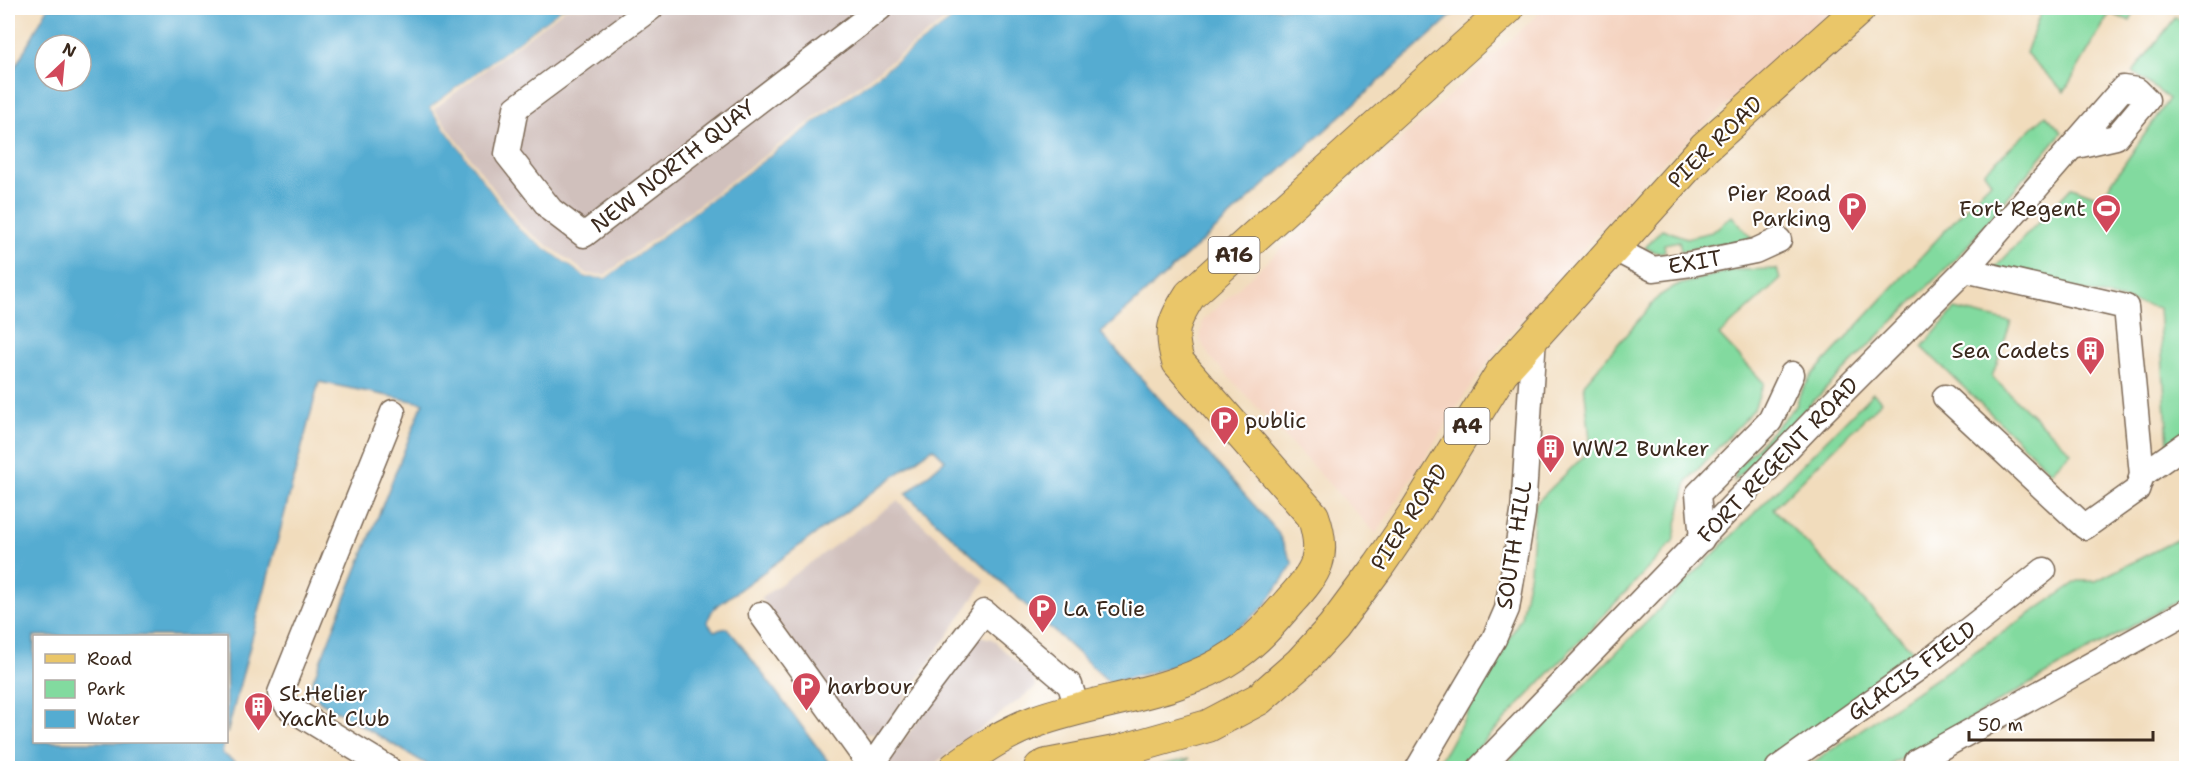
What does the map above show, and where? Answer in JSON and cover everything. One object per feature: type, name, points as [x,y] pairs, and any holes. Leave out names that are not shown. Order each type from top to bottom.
[{"type":"main road","name":"A16","points":[[955,768],[993,740],[1035,721],[1077,708],[1144,694],[1215,668],[1260,635],[1302,589],[1315,567],[1321,548],[1320,533],[1313,516],[1178,362],[1172,340],[1177,316],[1190,295],[1508,8]]},
{"type":"main road","name":"PIER ROAD","points":[[1040,768],[1120,752],[1208,726],[1258,699],[1300,663],[1333,627],[1379,565],[1416,511],[1502,372],[1705,147],[1860,8]]},
{"type":"street","name":"NEW NORTH QUAY","points":[[651,8],[516,108],[507,154],[551,210],[584,235],[880,8]]},
{"type":"street","name":"FORT REGENT ROAD","points":[[1480,768],[1806,430],[1965,270],[2072,147]]},
{"type":"street","name":"EXIT","points":[[1613,248],[1653,269],[1755,251],[1779,240]]},
{"type":"street","points":[[1946,397],[2085,527],[2137,490],[2142,476],[2126,307],[1965,270]]},
{"type":"street","name":"SOUTH HILL","points":[[1418,768],[1494,639],[1507,609],[1522,513],[1534,336]]},
{"type":"street","points":[[1702,539],[1698,494],[1770,421],[1792,374]]},
{"type":"street","points":[[388,768],[288,707],[280,693],[393,412]]},
{"type":"street","points":[[2142,476],[2187,444]]},
{"type":"street","name":"GLACIS FIELD","points":[[1778,768],[1930,660],[2044,570]]},
{"type":"street","points":[[761,614],[871,768],[968,631],[984,612],[1070,685],[1077,708]]},
{"type":"street","points":[[1917,761],[2187,612]]},
{"type":"shaded area","points":[[563,8],[967,8],[606,278],[586,277],[519,229],[430,108]]},
{"type":"shaded area","points":[[1545,8],[1835,8],[1638,185],[1504,340],[1468,390],[1376,534],[1209,356],[1200,339],[1203,320]]},
{"type":"shaded area","points":[[897,501],[985,581],[880,734],[860,734],[761,598]]},
{"type":"shaded area","name":"La Folie","points":[[979,636],[992,639],[1030,675],[1036,687],[929,768],[884,767]]},
{"type":"green space","points":[[2042,8],[2136,8],[2130,21],[2110,13],[2064,92],[2026,53]]},
{"type":"green space","name":"Fort Regent","points":[[2176,17],[2186,27],[2186,431],[2168,444],[2159,308],[1993,270],[2072,187],[2101,198],[2169,99],[2133,72]]},
{"type":"green space","points":[[2046,115],[2062,132],[1963,251],[1734,481],[1736,469],[1796,406],[1800,393],[1813,374],[1991,182],[1984,172]]},
{"type":"green space","points":[[1732,216],[1754,241],[1742,247],[1724,243],[1681,251],[1679,241],[1664,244],[1665,252],[1655,252],[1645,248],[1662,229],[1686,238],[1712,232]]},
{"type":"green space","points":[[1777,269],[1780,280],[1719,335],[1764,383],[1754,409],[1687,481],[1673,542],[1459,768],[1433,768],[1446,751],[1521,617],[1530,571],[1535,504],[1591,449],[1584,384],[1659,296],[1675,286],[1732,270]]},
{"type":"green space","points":[[1955,309],[2011,322],[1992,377],[2071,452],[2051,472],[1922,347]]},
{"type":"green space","points":[[1873,393],[1882,401],[1773,509],[1919,657],[1765,768],[1502,768]]},
{"type":"green space","points":[[2186,535],[2186,596],[1885,768],[1805,768],[2078,581],[2096,581]]},
{"type":"green space","points":[[1189,759],[1177,768],[1145,768]]},
{"type":"water","points":[[48,8],[563,8],[430,108],[519,229],[586,277],[606,278],[967,8],[1460,8],[1101,333],[1277,531],[1293,564],[1264,607],[1198,660],[1110,683],[906,494],[945,460],[933,448],[713,609],[707,622],[714,631],[727,628],[833,768],[433,768],[321,702],[309,690],[423,403],[319,382],[228,730],[228,635],[33,635],[33,743],[224,743],[222,753],[243,768],[8,768],[8,80],[33,35],[33,93],[93,93],[93,33],[34,33]]},
{"type":"pier","points":[[566,8],[434,109],[522,227],[588,274],[605,275],[962,8],[967,8],[606,278],[586,277],[519,229],[430,108]]},
{"type":"place","name":"Pier Road Parking","points":[[1852,232]]},
{"type":"place","name":"Fort Regent","points":[[2107,234]]},
{"type":"place","name":"Sea Cadets","points":[[2091,376]]},
{"type":"place","name":"public","points":[[1224,446]]},
{"type":"place","name":"WW2 Bunker","points":[[1551,474]]},
{"type":"place","name":"La Folie","points":[[1042,634]]},
{"type":"place","name":"harbour","points":[[806,712]]},
{"type":"place","name":"St.Helier Yacht Club","points":[[258,732]]}]
